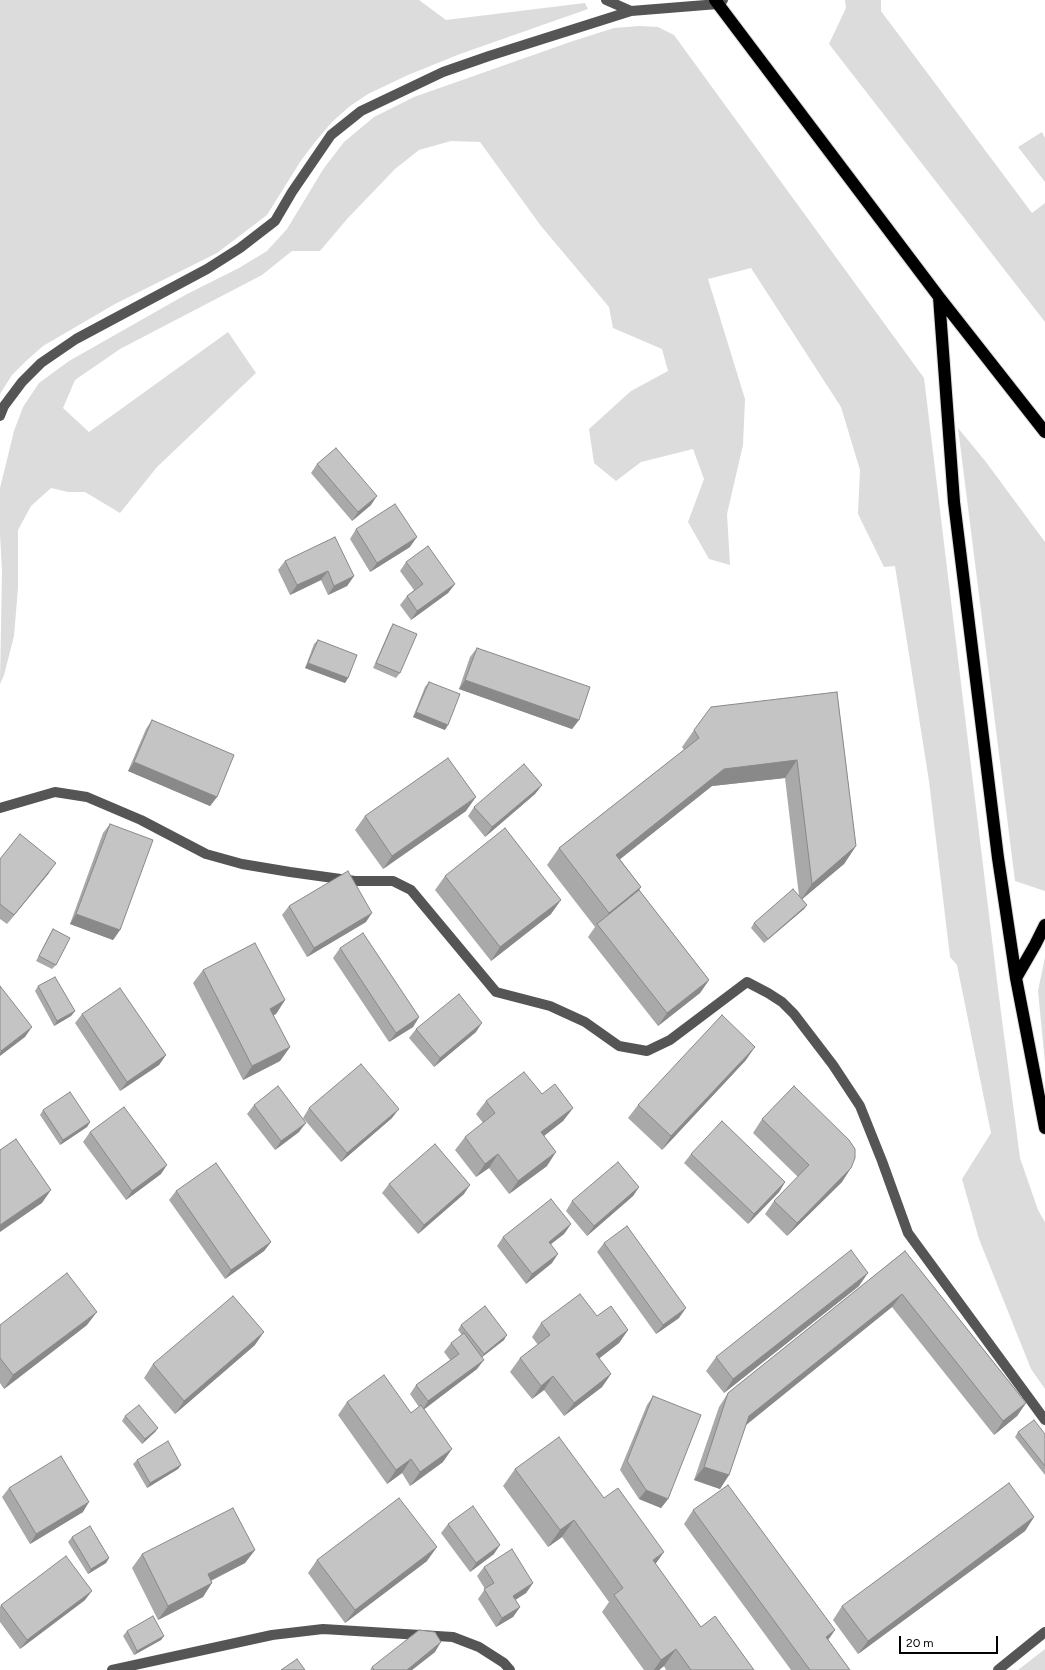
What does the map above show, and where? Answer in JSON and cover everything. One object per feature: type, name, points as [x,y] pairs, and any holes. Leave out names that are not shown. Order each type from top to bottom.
[{"type":"highway","points":[[719,1],[939,297],[1045,432]]},
{"type":"highway","points":[[939,297],[954,502],[998,858],[1016,978],[1045,1128]]},
{"type":"highway","points":[[1016,978],[1045,925]]},
{"type":"street","points":[[606,0],[631,11]]},
{"type":"street","points":[[0,416],[4,406],[22,382],[41,363],[76,339],[208,269],[240,248],[275,221],[292,192],[331,135],[361,111],[444,72],[489,56],[631,11],[719,1]]},
{"type":"street","points":[[0,808],[55,792],[87,796],[141,820],[206,854],[242,864],[355,881],[393,881],[411,890],[496,992],[550,1006],[585,1022],[619,1046],[647,1051],[670,1040],[747,982],[768,993],[782,1002],[794,1014],[833,1065],[860,1106],[908,1233],[1045,1420]]},
{"type":"street","points":[[112,1670],[272,1635],[322,1629],[453,1637],[479,1647],[504,1664],[510,1670]]},
{"type":"street","points":[[998,1670],[1045,1632]]},
{"type":"shaded area","points":[[0,0],[419,0],[446,20],[585,3],[588,9],[460,54],[408,75],[368,94],[350,106],[332,122],[315,142],[300,162],[267,215],[217,253],[115,304],[43,346],[12,375],[0,394]]},
{"type":"shaded area","points":[[845,0],[881,0],[881,11],[1032,213],[1045,203],[1045,322],[829,44],[846,8]]},
{"type":"shaded area","points":[[639,26],[658,27],[674,35],[924,378],[1020,1158],[1038,1210],[1045,1222],[1045,1389],[1031,1369],[979,1239],[962,1179],[991,1133],[957,965],[950,957],[929,781],[895,566],[884,567],[858,514],[860,470],[841,407],[751,268],[708,279],[745,399],[743,445],[727,514],[730,565],[709,559],[688,522],[704,479],[693,449],[641,462],[616,481],[594,463],[589,429],[631,391],[668,371],[662,349],[613,328],[609,307],[541,226],[480,142],[451,141],[419,150],[395,169],[347,219],[320,251],[292,251],[262,275],[120,349],[75,380],[63,408],[89,432],[228,332],[256,373],[157,467],[120,513],[85,492],[68,492],[51,488],[31,506],[18,530],[18,588],[14,636],[4,675],[0,684],[2,570],[0,488],[14,431],[23,407],[39,383],[69,361],[187,294],[239,268],[267,251],[287,229],[324,168],[344,142],[374,117],[414,97],[573,41],[614,28]]},
{"type":"shaded area","points":[[1042,132],[1045,138],[1045,182],[1018,147]]},
{"type":"shaded area","points":[[958,428],[986,462],[1045,542],[1045,891],[1015,881]]},
{"type":"shaded area","points":[[1045,957],[1045,1063],[1038,991]]},
{"type":"shaded area","points":[[1045,1649],[1045,1670],[1018,1670]]},
{"type":"building","points":[[336,448],[377,496],[358,512],[317,464]]},
{"type":"building","points":[[395,504],[417,537],[377,563],[356,529]]},
{"type":"building","points":[[335,537],[354,576],[334,586],[328,571],[297,585],[285,561]]},
{"type":"building","points":[[428,546],[455,584],[417,611],[407,596],[423,584],[406,562]]},
{"type":"building","points":[[393,624],[417,634],[400,673],[376,663]]},
{"type":"building","points":[[318,640],[357,655],[348,678],[308,663]]},
{"type":"building","points":[[477,648],[590,687],[579,720],[465,680]]},
{"type":"building","points":[[429,682],[460,694],[448,725],[416,712]]},
{"type":"building","points":[[837,692],[856,846],[812,884],[797,760],[724,769],[616,855],[641,887],[609,913],[559,848],[699,738],[694,730],[711,707]]},
{"type":"building","points":[[152,720],[234,755],[217,797],[134,762]]},
{"type":"building","points":[[448,758],[476,797],[392,856],[365,816]]},
{"type":"building","points":[[524,764],[542,785],[492,827],[474,807]]},
{"type":"building","points":[[110,824],[153,840],[120,930],[76,914]]},
{"type":"building","points":[[505,828],[561,900],[500,947],[445,876]]},
{"type":"building","points":[[20,834],[56,863],[14,915],[0,904],[0,859]]},
{"type":"building","points":[[348,871],[372,913],[314,948],[289,906]]},
{"type":"building","points":[[793,889],[807,905],[768,939],[754,923]]},
{"type":"building","points":[[639,890],[709,980],[667,1013],[597,924]]},
{"type":"building","points":[[53,929],[70,938],[56,965],[39,956]]},
{"type":"building","points":[[363,933],[419,1017],[396,1033],[340,948]]},
{"type":"building","points":[[255,943],[285,1000],[270,1009],[290,1047],[252,1066],[203,970]]},
{"type":"building","points":[[55,977],[75,1011],[57,1021],[38,986]]},
{"type":"building","points":[[0,986],[32,1027],[1,1051],[0,1050]]},
{"type":"building","points":[[120,988],[166,1055],[127,1082],[82,1014]]},
{"type":"building","points":[[459,994],[482,1023],[440,1058],[416,1029]]},
{"type":"building","points":[[722,1015],[755,1047],[671,1136],[638,1105]]},
{"type":"building","points":[[361,1064],[399,1109],[347,1153],[309,1108]]},
{"type":"building","points":[[524,1072],[542,1094],[555,1084],[573,1108],[541,1132],[556,1152],[518,1181],[498,1154],[485,1164],[465,1137],[495,1113],[486,1101]]},
{"type":"building","points":[[278,1086],[306,1123],[281,1141],[254,1105]]},
{"type":"building","points":[[794,1086],[849,1140],[855,1149],[855,1158],[851,1168],[797,1223],[774,1201],[809,1165],[762,1119]]},
{"type":"building","points":[[70,1092],[90,1122],[63,1140],[43,1110]]},
{"type":"building","points":[[124,1107],[167,1165],[132,1191],[90,1132]]},
{"type":"building","points":[[722,1121],[785,1182],[754,1214],[691,1154]]},
{"type":"building","points":[[16,1139],[51,1190],[0,1225],[0,1150]]},
{"type":"building","points":[[435,1144],[470,1185],[424,1225],[389,1184]]},
{"type":"building","points":[[618,1162],[639,1187],[594,1226],[572,1201]]},
{"type":"building","points":[[216,1163],[271,1242],[231,1270],[176,1191]]},
{"type":"building","points":[[551,1199],[571,1224],[549,1242],[558,1254],[532,1274],[503,1237]]},
{"type":"building","points":[[627,1226],[686,1308],[663,1325],[604,1243]]},
{"type":"building","points":[[851,1250],[868,1273],[733,1379],[716,1357]]},
{"type":"building","points":[[905,1251],[1026,1403],[1003,1421],[902,1294],[749,1416],[729,1475],[704,1467],[728,1393]]},
{"type":"building","points":[[67,1273],[97,1312],[13,1375],[0,1358],[0,1325]]},
{"type":"building","points":[[580,1294],[597,1316],[611,1306],[628,1330],[596,1354],[611,1374],[574,1403],[553,1376],[541,1386],[520,1358],[550,1335],[541,1323]]},
{"type":"building","points":[[233,1296],[264,1332],[184,1401],[153,1364]]},
{"type":"building","points":[[485,1306],[507,1335],[484,1354],[461,1325]]},
{"type":"building","points":[[464,1333],[484,1360],[428,1401],[416,1385],[459,1354],[451,1343]]},
{"type":"building","points":[[384,1375],[411,1413],[421,1405],[452,1449],[420,1472],[411,1459],[396,1470],[347,1402]]},
{"type":"building","points":[[653,1396],[701,1415],[668,1499],[646,1490],[627,1461]]},
{"type":"building","points":[[139,1405],[158,1428],[145,1439],[125,1416]]},
{"type":"building","points":[[1034,1420],[1045,1434],[1045,1466],[1018,1432]]},
{"type":"building","points":[[559,1437],[604,1498],[618,1488],[664,1552],[653,1560],[701,1627],[715,1616],[754,1670],[691,1670],[676,1649],[661,1660],[614,1595],[623,1588],[574,1520],[560,1530],[515,1469]]},
{"type":"building","points":[[168,1441],[181,1465],[150,1483],[137,1460]]},
{"type":"building","points":[[61,1456],[89,1502],[36,1534],[9,1488]]},
{"type":"building","points":[[1009,1483],[1034,1517],[868,1641],[842,1606]]},
{"type":"building","points":[[728,1485],[835,1630],[826,1637],[850,1670],[810,1670],[693,1510]]},
{"type":"building","points":[[399,1498],[437,1547],[355,1610],[317,1560]]},
{"type":"building","points":[[473,1506],[500,1545],[476,1563],[448,1524]]},
{"type":"building","points":[[233,1508],[255,1550],[208,1574],[212,1583],[168,1606],[142,1554]]},
{"type":"building","points":[[90,1526],[109,1558],[91,1569],[72,1537]]},
{"type":"building","points":[[512,1549],[533,1583],[513,1596],[520,1607],[502,1618],[484,1589],[494,1583],[484,1567]]},
{"type":"building","points":[[66,1556],[92,1591],[27,1640],[1,1605]]},
{"type":"building","points":[[153,1616],[164,1636],[137,1651],[127,1631]]},
{"type":"building","points":[[419,1630],[435,1632],[441,1642],[407,1670],[374,1670],[372,1667]]},
{"type":"building","points":[[297,1659],[305,1670],[281,1670]]}]
